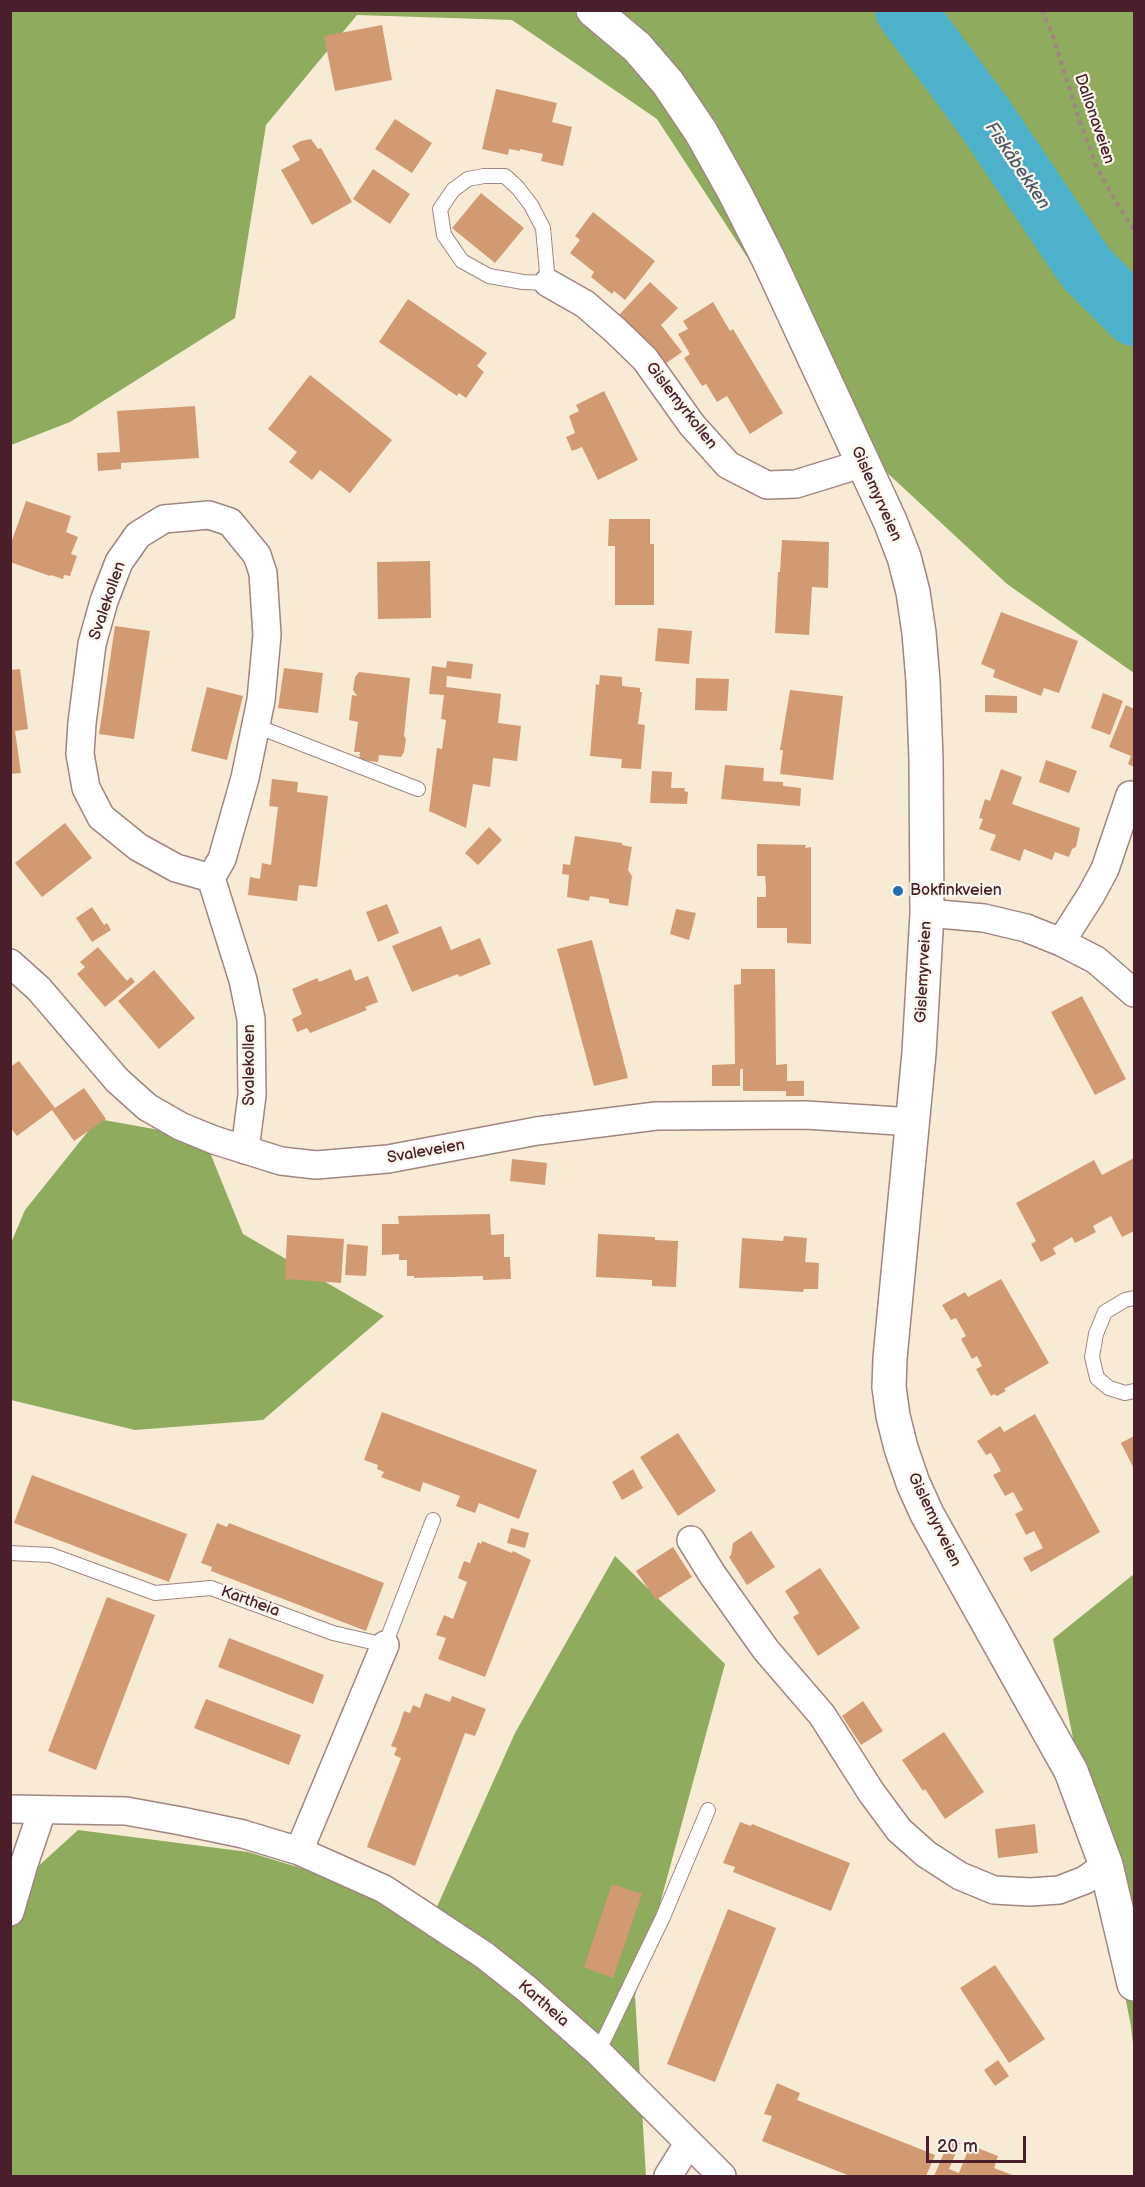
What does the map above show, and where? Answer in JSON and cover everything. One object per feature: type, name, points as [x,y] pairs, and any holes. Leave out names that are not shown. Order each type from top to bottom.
[{"type":"street","name":"Gislemyrveien","points":[[593,10],[637,47],[668,83],[701,132],[768,258],[862,460],[904,557],[913,592],[919,633],[926,759],[927,914],[919,1053],[890,1358],[889,1387],[893,1416],[913,1483],[927,1514],[1071,1771],[1106,1865],[1134,1984]]},
{"type":"street","name":"Gislemyrkollen","points":[[548,283],[585,304],[645,359],[692,425],[728,465],[767,485],[796,484],[848,468],[862,460]]},
{"type":"street","name":"Svalekollen","points":[[211,878],[176,868],[138,847],[101,817],[86,789],[80,754],[86,681],[92,644],[104,601],[119,562],[138,536],[164,519],[208,515],[230,522],[257,555],[263,573],[267,635],[261,700],[245,778],[222,859],[211,878],[243,980],[251,1019],[252,1095],[245,1150]]},
{"type":"street","points":[[1061,942],[1105,869],[1130,795]]},
{"type":"street","points":[[927,914],[984,918],[1026,928],[1061,942],[1096,960],[1134,993]]},
{"type":"street","name":"Svaleveien","points":[[11,964],[39,989],[117,1080],[147,1107],[180,1126],[214,1140],[281,1161],[316,1165],[388,1159],[537,1131],[656,1116],[806,1114],[913,1122]]},
{"type":"street","points":[[691,1539],[712,1574],[766,1650],[822,1715],[871,1792],[899,1830],[926,1854],[960,1876],[994,1890],[1030,1892],[1059,1890],[1085,1880],[1106,1865]]},
{"type":"street","points":[[299,1851],[385,1645]]},
{"type":"street","name":"Kartheia","points":[[10,1809],[126,1811],[243,1834],[299,1851],[384,1889],[492,1961],[598,2052],[722,2176]]},
{"type":"street","points":[[10,1912],[42,1811]]},
{"type":"street","points":[[668,2176],[688,2144]]},
{"type":"lane","name":"Gislemyrkollen","points":[[484,176],[505,176],[518,188],[531,205],[543,228],[548,283],[523,282],[489,276],[462,261],[444,236],[440,209],[453,190],[468,179],[484,176]]},
{"type":"lane","points":[[256,726],[418,789]]},
{"type":"lane","points":[[1134,1298],[1125,1300],[1105,1312],[1096,1334],[1092,1358],[1096,1378],[1109,1389],[1134,1391]]},
{"type":"lane","points":[[385,1645],[433,1520]]},
{"type":"lane","name":"Kartheia","points":[[10,1553],[51,1555],[155,1593],[211,1588],[333,1633],[385,1645]]},
{"type":"lane","points":[[598,2052],[663,1917],[708,1810]]},
{"type":"path","name":"Dallonaveien","points":[[1042,10],[1052,33],[1097,168],[1134,230]]},
{"type":"green space","points":[[11,11],[1134,11],[1134,673],[1007,584],[868,455],[766,286],[657,119],[512,20],[357,15],[266,125],[235,318],[70,422],[11,445]]},
{"type":"green space","points":[[98,1119],[204,1138],[243,1234],[384,1316],[263,1420],[135,1430],[11,1400],[11,1243],[25,1210]]},
{"type":"green space","points":[[615,1556],[725,1664],[635,1996],[646,2176],[11,2176],[11,1891],[78,1830],[248,1852],[436,1909],[515,1733]]},
{"type":"green space","points":[[1134,1574],[1134,2053],[1131,2026],[1053,1639]]},
{"type":"building","points":[[382,25],[392,80],[335,91],[324,36]]},
{"type":"building","points":[[496,89],[557,103],[552,122],[572,127],[563,166],[541,161],[543,154],[520,149],[520,151],[509,149],[508,155],[482,149]]},
{"type":"building","points":[[395,119],[432,143],[412,173],[375,149]]},
{"type":"building","points":[[311,139],[318,149],[321,148],[352,202],[312,225],[281,170],[300,160],[292,146]]},
{"type":"building","points":[[373,169],[410,194],[390,224],[353,199]]},
{"type":"building","points":[[481,193],[524,228],[495,263],[452,228]]},
{"type":"building","points":[[593,212],[655,261],[625,300],[614,291],[612,294],[591,277],[594,272],[570,253],[580,240],[575,236]]},
{"type":"building","points":[[650,282],[678,308],[661,325],[682,352],[665,364],[647,341],[619,315]]},
{"type":"building","points":[[408,299],[487,353],[477,366],[484,372],[466,398],[459,393],[457,396],[379,342]]},
{"type":"building","points":[[713,302],[730,331],[733,329],[783,413],[750,434],[727,396],[717,402],[706,384],[702,386],[684,358],[690,354],[678,334],[688,329],[683,321]]},
{"type":"building","points":[[310,375],[392,440],[350,493],[320,470],[312,480],[289,462],[297,452],[268,429]]},
{"type":"building","points":[[604,391],[638,460],[598,480],[582,447],[572,451],[566,437],[575,433],[569,416],[579,411],[576,405]]},
{"type":"building","points":[[195,406],[199,458],[121,463],[121,469],[98,471],[97,453],[120,452],[117,411]]},
{"type":"building","points":[[26,501],[71,516],[66,532],[78,537],[71,554],[77,556],[70,576],[64,575],[63,579],[50,576],[10,562],[10,546]]},
{"type":"building","points":[[609,519],[650,519],[650,544],[654,544],[654,605],[615,605],[615,546],[608,546]]},
{"type":"building","points":[[782,540],[829,542],[828,588],[812,587],[809,635],[775,633]]},
{"type":"building","points":[[430,561],[431,618],[378,619],[377,562]]},
{"type":"building","points":[[1001,612],[1078,641],[1059,693],[1044,688],[1041,696],[993,677],[995,670],[981,664]]},
{"type":"building","points":[[115,626],[150,631],[134,739],[99,734]]},
{"type":"building","points":[[658,628],[692,631],[689,664],[655,661]]},
{"type":"building","points":[[447,661],[473,664],[471,679],[447,676],[446,687],[501,694],[498,723],[521,726],[517,761],[493,758],[490,787],[473,784],[466,828],[429,811],[437,748],[442,749],[446,720],[441,719],[444,695],[429,694],[432,666],[446,668]]},
{"type":"building","points":[[284,668],[323,673],[318,713],[278,708]]},
{"type":"building","points":[[20,669],[28,729],[15,731],[21,773],[10,774],[10,670]]},
{"type":"building","points":[[359,672],[410,678],[404,736],[406,739],[401,757],[379,755],[378,762],[359,760],[360,752],[354,752],[358,722],[349,720],[352,695],[357,696],[353,690],[355,677]]},
{"type":"building","points":[[600,675],[622,677],[622,686],[640,688],[642,692],[638,724],[645,725],[641,769],[621,768],[622,759],[590,756],[596,684],[599,685]]},
{"type":"building","points":[[696,678],[729,679],[727,711],[695,710]]},
{"type":"building","points":[[207,687],[243,696],[227,760],[191,751]]},
{"type":"building","points":[[790,690],[843,696],[833,780],[780,774],[783,750],[780,750]]},
{"type":"building","points":[[1103,693],[1123,701],[1110,735],[1091,728]]},
{"type":"building","points":[[985,695],[1017,696],[1017,713],[985,712]]},
{"type":"building","points":[[1126,705],[1134,709],[1134,767],[1128,764],[1131,756],[1109,747]]},
{"type":"building","points":[[1046,760],[1077,771],[1069,793],[1039,782]]},
{"type":"building","points":[[725,765],[764,768],[763,781],[783,782],[783,786],[801,788],[800,806],[721,799]]},
{"type":"building","points":[[1001,769],[1022,777],[1012,804],[1080,828],[1076,847],[1072,849],[1069,857],[1055,852],[1052,860],[1024,849],[1020,861],[990,850],[996,835],[979,829],[983,819],[979,818],[985,799],[990,801]]},
{"type":"building","points":[[652,771],[672,772],[671,788],[685,788],[684,791],[688,792],[687,804],[650,803]]},
{"type":"building","points":[[272,779],[298,782],[297,792],[328,796],[317,887],[299,885],[297,901],[248,895],[250,877],[260,879],[262,863],[271,865],[278,807],[269,806]]},
{"type":"building","points":[[65,823],[92,858],[42,897],[15,863]]},
{"type":"building","points":[[489,827],[502,840],[478,865],[465,853]]},
{"type":"building","points":[[575,836],[622,843],[622,845],[632,847],[628,870],[632,876],[628,906],[609,903],[609,899],[590,896],[589,901],[567,897],[569,875],[562,874],[563,864],[570,865]]},
{"type":"building","points":[[757,844],[811,847],[811,944],[787,943],[787,928],[757,928],[757,897],[766,897],[766,887],[765,876],[757,876]]},
{"type":"building","points":[[387,904],[399,933],[378,942],[366,912]]},
{"type":"building","points":[[92,907],[104,925],[107,923],[111,930],[92,942],[76,918]]},
{"type":"building","points":[[676,909],[696,913],[689,940],[670,934]]},
{"type":"building","points":[[441,926],[451,950],[480,938],[491,964],[412,992],[392,946]]},
{"type":"building","points":[[592,940],[628,1078],[594,1086],[557,949]]},
{"type":"building","points":[[98,947],[127,981],[131,977],[135,982],[105,1007],[77,974],[85,967],[80,962]]},
{"type":"building","points":[[351,969],[355,981],[368,976],[378,1002],[365,1007],[367,1010],[310,1033],[307,1028],[297,1032],[292,1019],[302,1014],[292,989],[317,978],[319,982]]},
{"type":"building","points":[[741,969],[775,969],[776,1065],[787,1064],[787,1081],[804,1081],[804,1096],[786,1096],[786,1091],[743,1091],[743,1069],[740,1069],[740,1086],[712,1086],[712,1065],[735,1064],[734,985],[741,984]]},
{"type":"building","points":[[154,970],[195,1018],[159,1049],[118,1001]]},
{"type":"building","points":[[1082,996],[1126,1079],[1095,1095],[1051,1012]]},
{"type":"building","points":[[19,1061],[55,1108],[84,1088],[106,1119],[74,1141],[52,1110],[17,1136],[10,1127],[10,1067]]},
{"type":"building","points":[[1134,1158],[1134,1231],[1122,1237],[1111,1216],[1093,1226],[1096,1232],[1075,1243],[1072,1237],[1053,1248],[1056,1254],[1041,1262],[1031,1244],[1036,1241],[1016,1203],[1094,1160],[1102,1175]]},
{"type":"building","points":[[512,1159],[547,1163],[545,1185],[510,1181]]},
{"type":"building","points":[[490,1214],[491,1235],[504,1234],[504,1257],[510,1257],[511,1279],[483,1280],[483,1276],[414,1278],[414,1276],[407,1276],[407,1260],[399,1260],[399,1254],[382,1255],[382,1224],[399,1224],[398,1216]]},
{"type":"building","points":[[598,1234],[655,1237],[655,1240],[678,1241],[676,1287],[652,1286],[652,1280],[596,1277]]},
{"type":"building","points":[[287,1235],[344,1239],[341,1283],[285,1279]]},
{"type":"building","points":[[784,1236],[807,1238],[805,1262],[819,1263],[818,1289],[804,1289],[803,1292],[739,1288],[742,1238],[783,1241]]},
{"type":"building","points":[[347,1244],[368,1246],[366,1276],[345,1275]]},
{"type":"building","points":[[1001,1279],[1049,1363],[1004,1389],[1006,1391],[997,1396],[994,1394],[991,1396],[976,1369],[982,1366],[977,1356],[972,1359],[961,1339],[966,1336],[956,1318],[951,1320],[942,1305],[965,1292],[968,1297]]},
{"type":"building","points":[[382,1412],[537,1470],[519,1519],[479,1503],[475,1513],[456,1506],[460,1496],[423,1482],[420,1492],[381,1477],[384,1472],[377,1469],[378,1465],[364,1460]]},
{"type":"building","points":[[1035,1414],[1100,1532],[1031,1572],[1023,1558],[1043,1548],[1034,1531],[1026,1535],[1015,1514],[1023,1510],[1013,1492],[1005,1496],[993,1475],[1001,1471],[991,1453],[986,1455],[977,1441],[1000,1426],[1004,1432]]},
{"type":"building","points":[[678,1433],[716,1491],[678,1516],[640,1457]]},
{"type":"building","points":[[1134,1436],[1134,1469],[1121,1443]]},
{"type":"building","points":[[633,1469],[643,1488],[622,1500],[612,1482]]},
{"type":"building","points":[[32,1475],[187,1534],[169,1582],[14,1523]]},
{"type":"building","points":[[217,1523],[227,1527],[229,1523],[384,1583],[366,1631],[211,1571],[212,1567],[201,1563]]},
{"type":"building","points":[[511,1528],[529,1533],[525,1548],[507,1543]]},
{"type":"building","points":[[751,1531],[775,1567],[747,1585],[729,1557],[733,1543]]},
{"type":"building","points":[[482,1541],[512,1553],[513,1551],[531,1560],[485,1677],[438,1659],[446,1638],[436,1635],[444,1615],[453,1619],[467,1582],[458,1578],[464,1561],[470,1563],[478,1542],[481,1544]]},
{"type":"building","points":[[673,1547],[692,1577],[656,1600],[636,1571]]},
{"type":"building","points":[[820,1568],[860,1628],[818,1656],[793,1617],[799,1613],[785,1591]]},
{"type":"building","points":[[107,1597],[155,1615],[96,1770],[48,1751]]},
{"type":"building","points":[[229,1638],[324,1675],[313,1704],[218,1667]]},
{"type":"building","points":[[425,1693],[450,1702],[452,1696],[486,1709],[475,1736],[465,1733],[415,1866],[367,1847],[401,1758],[394,1755],[397,1748],[391,1746],[404,1711],[410,1713],[413,1705],[420,1708]]},
{"type":"building","points":[[206,1699],[301,1735],[289,1765],[194,1728]]},
{"type":"building","points":[[863,1701],[883,1731],[861,1745],[842,1716]]},
{"type":"building","points":[[944,1732],[984,1792],[945,1819],[902,1760]]},
{"type":"building","points":[[740,1822],[751,1826],[752,1824],[850,1863],[831,1911],[733,1872],[735,1867],[723,1863]]},
{"type":"building","points":[[1035,1824],[1038,1853],[998,1858],[995,1829]]},
{"type":"building","points":[[612,1884],[642,1894],[613,1978],[584,1967]]},
{"type":"building","points":[[728,1909],[776,1928],[715,2082],[667,2064]]},
{"type":"building","points":[[995,1965],[1045,2039],[1009,2063],[960,1988]]},
{"type":"building","points":[[998,2060],[1009,2076],[995,2086],[984,2070]]},
{"type":"building","points":[[777,2083],[800,2093],[797,2100],[935,2155],[926,2176],[850,2176],[762,2141],[772,2116],[764,2114]]},
{"type":"building","points":[[950,2139],[960,2143],[949,2169],[959,2173],[970,2145],[998,2156],[994,2168],[1015,2176],[934,2176]]},
{"type":"waterway","name":"Fiskåbekken","points":[[905,10],[983,115],[1086,268],[1134,316]]},
{"type":"place","name":"Bokfinkveien","points":[[898,891]]}]
